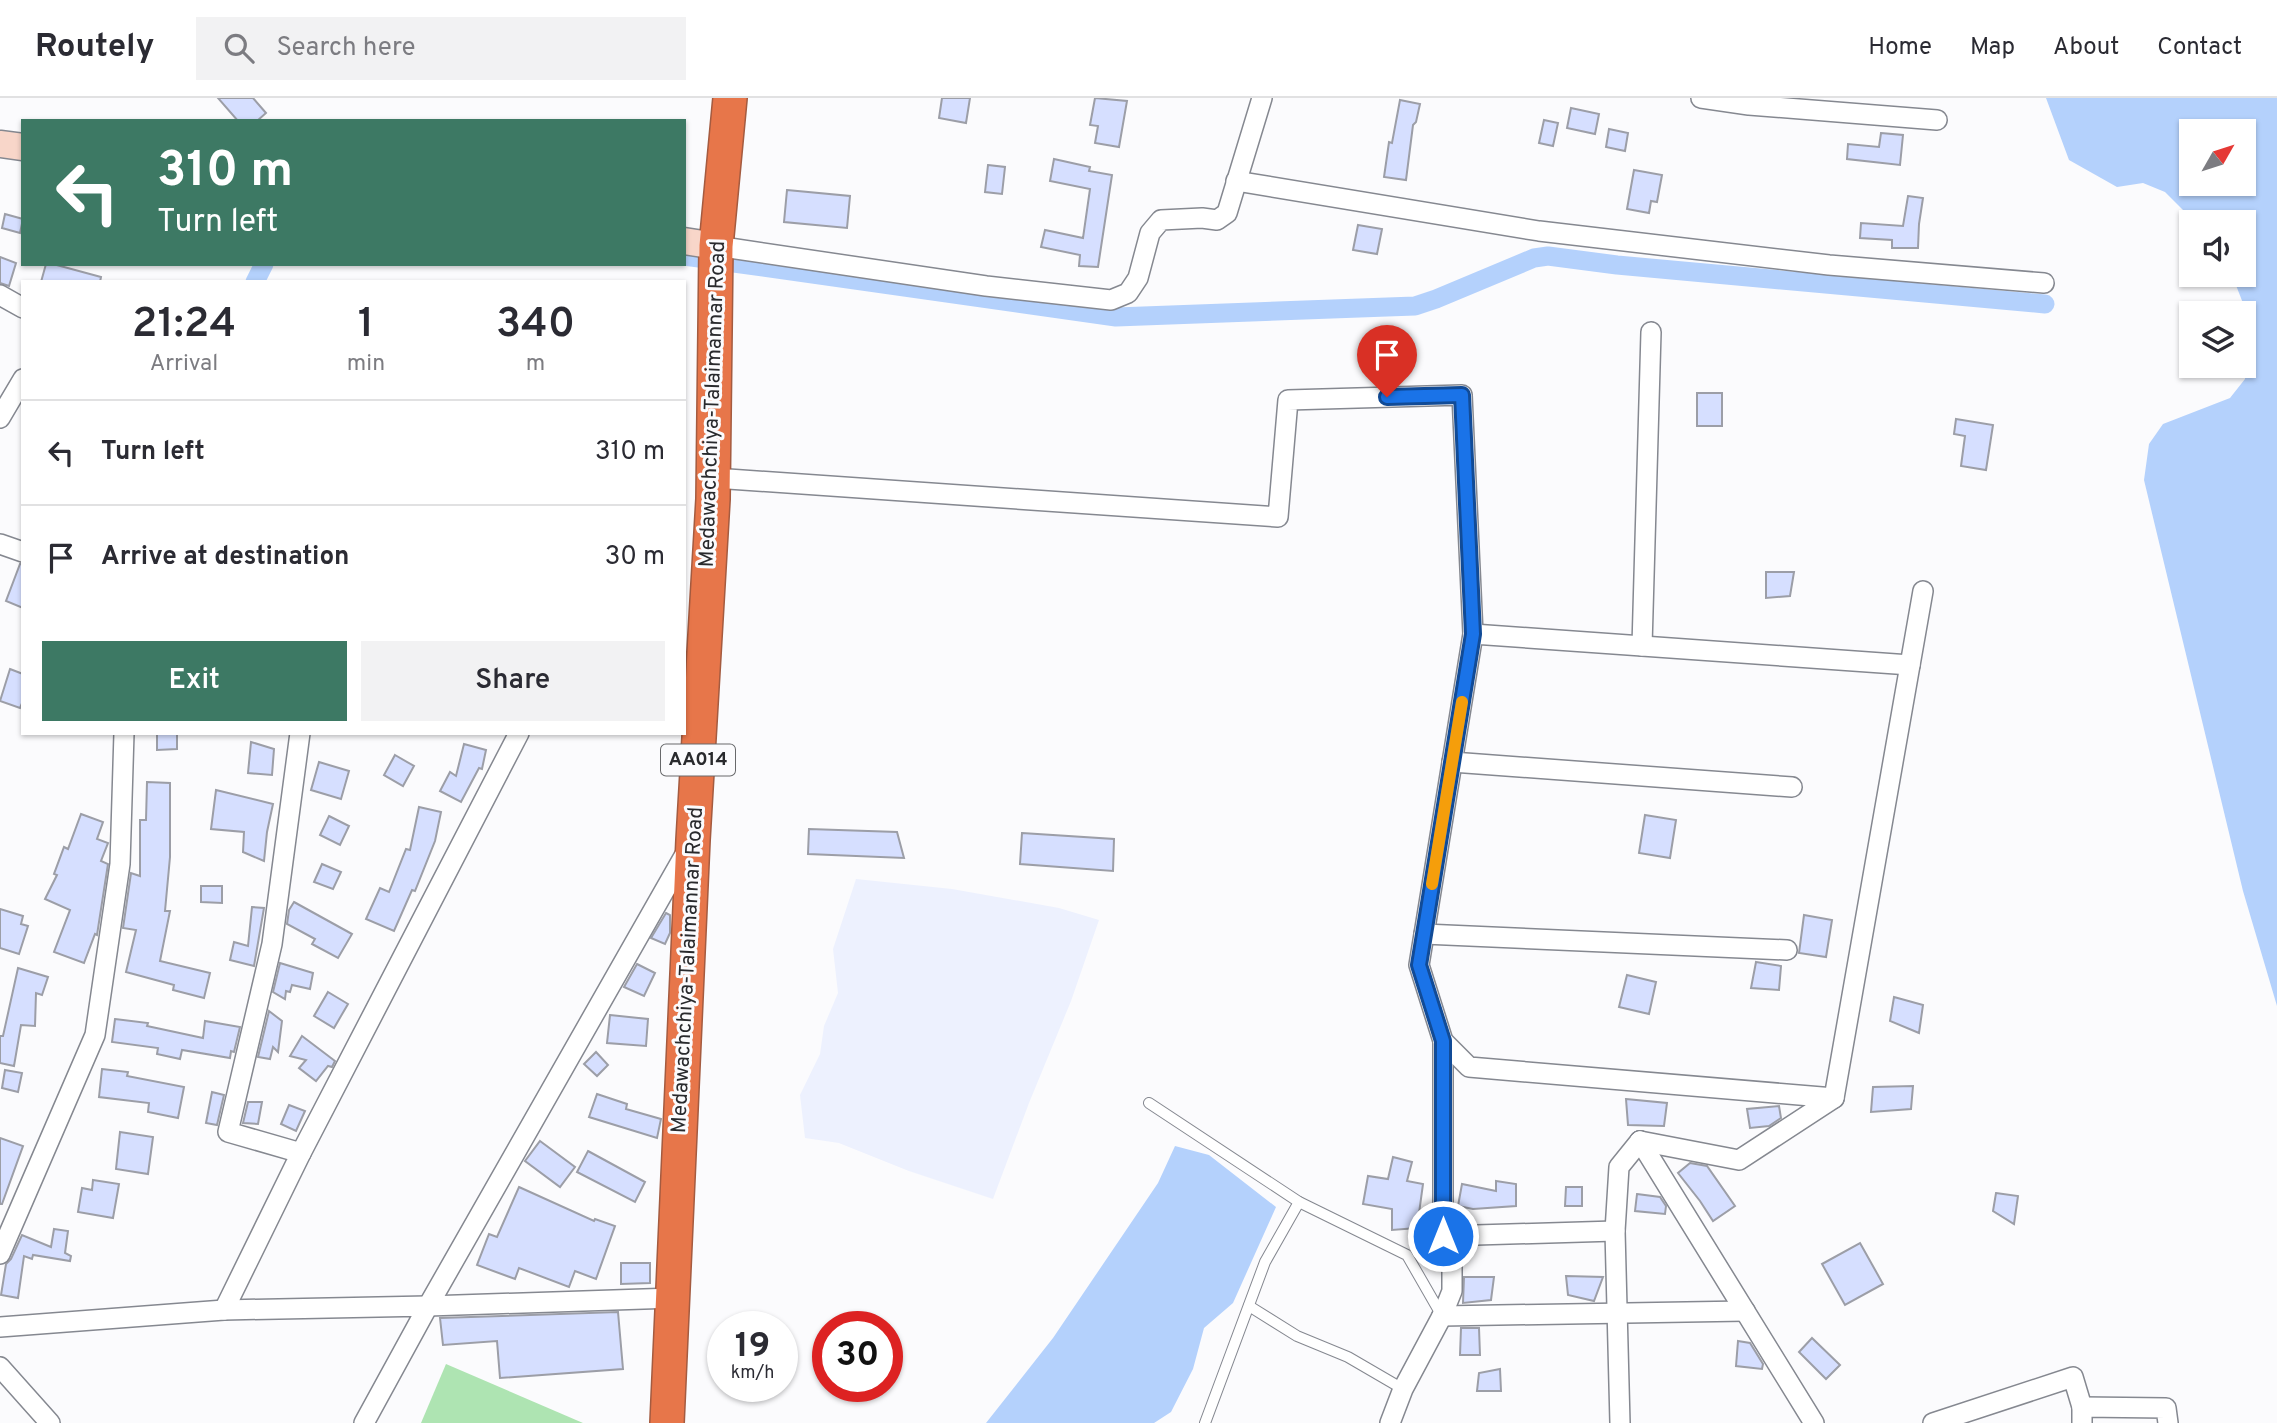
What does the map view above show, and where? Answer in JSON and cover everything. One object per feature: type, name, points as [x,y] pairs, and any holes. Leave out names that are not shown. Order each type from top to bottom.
[{"type":"highway","name":"Medawachchiya-Talaimannar Road","points":[[667,1423],[693,840],[714,478],[700,243],[730,98]]},
{"type":"street","points":[[700,243],[986,286],[1111,300],[1128,293],[1138,278],[1150,233],[1161,220],[1217,220],[1227,213],[1262,98]]},
{"type":"street","points":[[1712,99],[1937,120]]},
{"type":"street","points":[[0,144],[21,147]]},
{"type":"street","points":[[1236,181],[1539,231],[1829,265],[2044,283]]},
{"type":"street","points":[[0,295],[21,307]]},
{"type":"street","points":[[1642,646],[1651,332]]},
{"type":"street","points":[[0,418],[21,382]]},
{"type":"street","points":[[714,478],[1278,517],[1288,400],[1462,395],[1473,634],[1419,965],[1443,1041],[1443,1236],[1452,1257],[1452,1291],[1442,1316],[1403,1389],[1390,1423]]},
{"type":"street","points":[[0,544],[21,551]]},
{"type":"street","points":[[1640,1141],[1739,1160],[1834,1098],[1923,591]]},
{"type":"street","points":[[1473,634],[1910,665]]},
{"type":"street","points":[[0,1254],[95,1035],[120,864],[124,735]]},
{"type":"street","points":[[300,735],[272,944],[228,1132],[301,1153]]},
{"type":"street","points":[[224,1310],[301,1153],[518,735]]},
{"type":"street","points":[[1452,762],[1792,787]]},
{"type":"street","points":[[364,1423],[693,840]]},
{"type":"street","points":[[1424,934],[1787,950]]},
{"type":"street","points":[[1443,1041],[1469,1067],[1834,1098]]},
{"type":"street","points":[[1620,1423],[1615,1231],[1619,1167],[1640,1141]]},
{"type":"street","points":[[1640,1141],[1814,1423]]},
{"type":"street","points":[[1443,1236],[1615,1231]]},
{"type":"street","points":[[0,1327],[224,1310],[674,1298]]},
{"type":"street","points":[[1442,1316],[1745,1311]]},
{"type":"street","points":[[0,1367],[50,1423]]},
{"type":"street","points":[[1933,1423],[2073,1377],[2082,1415],[2166,1408],[2168,1423]]},
{"type":"lane","points":[[1149,1103],[1299,1202],[1407,1255],[1442,1316]]},
{"type":"lane","points":[[1205,1423],[1265,1262],[1299,1202]]},
{"type":"lane","points":[[1249,1306],[1297,1336],[1348,1357],[1403,1389]]},
{"type":"shaded area","points":[[856,879],[952,889],[1059,908],[1099,920],[1071,1001],[993,1199],[909,1171],[839,1143],[805,1138],[800,1095],[820,1054],[824,1026],[838,993],[833,949]]},
{"type":"green space","points":[[446,1364],[583,1423],[421,1423]]},
{"type":"water","points":[[2046,98],[2277,98],[2277,1006],[2243,891],[2144,480],[2149,444],[2163,424],[2230,398],[2245,378],[2256,378],[2256,301],[2242,301],[2237,287],[2256,287],[2256,210],[2183,210],[2165,192],[2143,183],[2117,187],[2069,160]]},
{"type":"water","points":[[1175,1146],[1209,1155],[1276,1207],[1233,1303],[1204,1328],[1193,1369],[1171,1412],[1154,1423],[986,1423],[1053,1338],[1158,1183]]},
{"type":"building","points":[[218,98],[253,98],[266,113],[259,119],[236,119]]},
{"type":"building","points":[[942,98],[970,98],[966,123],[939,118]]},
{"type":"building","points":[[1095,98],[1127,101],[1119,147],[1095,143],[1098,126],[1090,125]]},
{"type":"building","points":[[1400,100],[1420,104],[1413,125],[1406,180],[1384,177],[1389,142],[1392,143]]},
{"type":"building","points":[[1571,108],[1599,114],[1595,134],[1567,128]]},
{"type":"building","points":[[1544,120],[1558,123],[1553,146],[1539,143]]},
{"type":"building","points":[[1609,129],[1628,133],[1625,151],[1606,147]]},
{"type":"building","points":[[1881,133],[1903,135],[1900,165],[1847,159],[1848,144],[1879,147]]},
{"type":"building","points":[[1054,159],[1090,167],[1089,171],[1112,175],[1098,267],[1079,266],[1080,255],[1041,247],[1045,230],[1083,238],[1090,189],[1050,181]]},
{"type":"building","points":[[988,165],[1005,167],[1002,194],[985,192]]},
{"type":"building","points":[[1634,170],[1662,175],[1657,202],[1651,201],[1649,213],[1627,209]]},
{"type":"building","points":[[787,190],[850,196],[847,228],[784,222]]},
{"type":"building","points":[[1908,196],[1923,198],[1918,248],[1892,248],[1892,240],[1860,238],[1861,223],[1903,226]]},
{"type":"building","points":[[5,214],[21,218],[20,233],[2,228]]},
{"type":"building","points":[[1358,225],[1382,229],[1377,254],[1353,250]]},
{"type":"building","points":[[0,257],[16,263],[9,286],[0,283]]},
{"type":"building","points":[[45,266],[60,266],[101,277],[100,280],[42,280]]},
{"type":"building","points":[[1697,393],[1722,393],[1722,426],[1697,426]]},
{"type":"building","points":[[1956,419],[1993,425],[1986,470],[1961,466],[1965,436],[1954,434]]},
{"type":"building","points":[[20,564],[21,564],[21,607],[6,601]]},
{"type":"building","points":[[1766,572],[1794,572],[1790,596],[1766,598]]},
{"type":"building","points":[[10,669],[21,673],[20,708],[0,701]]},
{"type":"building","points":[[157,735],[177,735],[177,749],[157,750]]},
{"type":"building","points":[[251,742],[274,749],[272,775],[248,773]]},
{"type":"building","points":[[464,744],[486,750],[482,769],[479,768],[461,802],[440,791],[450,772],[456,776]]},
{"type":"building","points":[[395,755],[414,766],[403,786],[384,775]]},
{"type":"building","points":[[319,762],[349,771],[341,799],[311,790]]},
{"type":"building","points":[[147,782],[170,783],[170,857],[165,911],[170,911],[160,961],[210,973],[204,998],[173,990],[174,985],[126,972],[136,930],[123,928],[131,873],[140,876],[140,820],[146,820]]},
{"type":"building","points":[[216,790],[273,804],[264,861],[243,852],[244,832],[211,829]]},
{"type":"building","points":[[419,807],[441,812],[435,841],[415,891],[412,890],[394,931],[366,919],[380,888],[389,892],[406,849],[410,850]]},
{"type":"building","points":[[81,814],[103,822],[97,839],[108,843],[101,861],[108,864],[97,935],[95,934],[84,963],[54,952],[70,910],[45,899],[57,875],[54,874],[64,847],[68,849]]},
{"type":"building","points":[[1645,815],[1676,820],[1670,858],[1639,853]]},
{"type":"building","points":[[329,816],[349,826],[340,845],[320,835]]},
{"type":"building","points":[[809,829],[897,832],[904,858],[808,854]]},
{"type":"building","points":[[1022,833],[1114,839],[1113,871],[1020,864]]},
{"type":"building","points":[[322,864],[341,872],[333,889],[314,882]]},
{"type":"building","points":[[201,886],[222,886],[222,903],[201,902]]},
{"type":"building","points":[[294,902],[352,934],[338,958],[312,944],[315,939],[287,924],[289,910]]},
{"type":"building","points":[[252,907],[264,908],[254,966],[230,960],[234,942],[248,946]]},
{"type":"building","points":[[0,909],[23,916],[21,924],[28,926],[19,954],[0,948]]},
{"type":"building","points":[[666,913],[670,915],[670,933],[665,944],[651,938]]},
{"type":"building","points":[[1804,915],[1832,920],[1826,957],[1799,953]]},
{"type":"building","points":[[1756,962],[1781,966],[1779,990],[1751,988]]},
{"type":"building","points":[[280,963],[313,973],[310,989],[292,985],[290,992],[286,991],[285,999],[273,992]]},
{"type":"building","points":[[637,964],[655,973],[644,996],[624,987]]},
{"type":"building","points":[[18,968],[48,977],[42,995],[36,993],[35,1026],[21,1025],[14,1066],[0,1063],[0,1036],[3,1036]]},
{"type":"building","points":[[1627,975],[1656,982],[1649,1014],[1619,1007]]},
{"type":"building","points":[[328,992],[348,1004],[334,1028],[314,1016]]},
{"type":"building","points":[[1894,997],[1923,1005],[1919,1033],[1890,1021]]},
{"type":"building","points":[[269,1011],[282,1021],[278,1052],[273,1047],[270,1059],[258,1057]]},
{"type":"building","points":[[610,1015],[648,1019],[646,1046],[607,1043]]},
{"type":"building","points":[[115,1019],[148,1023],[147,1026],[203,1038],[205,1021],[240,1027],[230,1058],[182,1050],[180,1059],[157,1054],[158,1048],[112,1042]]},
{"type":"building","points":[[302,1036],[335,1061],[316,1081],[299,1068],[306,1060],[290,1056]]},
{"type":"building","points":[[596,1052],[608,1065],[597,1076],[584,1064]]},
{"type":"building","points":[[102,1069],[128,1072],[127,1076],[184,1087],[178,1118],[148,1112],[149,1103],[99,1097]]},
{"type":"building","points":[[5,1070],[22,1073],[18,1092],[2,1088]]},
{"type":"building","points":[[1913,1086],[1911,1109],[1871,1112],[1873,1087]]},
{"type":"building","points":[[212,1092],[224,1095],[217,1125],[206,1123]]},
{"type":"building","points":[[597,1094],[627,1104],[626,1109],[661,1119],[657,1138],[589,1117]]},
{"type":"building","points":[[1626,1099],[1667,1103],[1664,1126],[1628,1125]]},
{"type":"building","points":[[248,1102],[262,1102],[258,1124],[243,1123]]},
{"type":"building","points":[[289,1105],[305,1111],[296,1131],[281,1124]]},
{"type":"building","points":[[1779,1106],[1781,1118],[1769,1126],[1750,1128],[1747,1109]]},
{"type":"building","points":[[120,1132],[153,1137],[148,1174],[116,1169]]},
{"type":"building","points":[[0,1138],[23,1146],[2,1204],[0,1204]]},
{"type":"building","points":[[540,1141],[575,1167],[560,1187],[525,1161]]},
{"type":"building","points":[[588,1151],[645,1182],[635,1202],[577,1172]]},
{"type":"building","points":[[1393,1157],[1412,1162],[1407,1181],[1423,1184],[1417,1228],[1392,1230],[1392,1209],[1363,1204],[1368,1176],[1388,1179]]},
{"type":"building","points":[[1690,1163],[1707,1166],[1735,1206],[1713,1221],[1678,1173]]},
{"type":"building","points":[[93,1180],[119,1184],[113,1218],[78,1212],[82,1188],[92,1190]]},
{"type":"building","points":[[1496,1181],[1516,1184],[1516,1206],[1473,1209],[1458,1206],[1462,1184],[1496,1191]]},
{"type":"building","points":[[519,1187],[594,1221],[595,1219],[615,1226],[596,1279],[575,1271],[569,1287],[519,1268],[515,1279],[477,1265],[489,1234],[497,1237]]},
{"type":"building","points":[[1566,1187],[1582,1187],[1582,1206],[1565,1206]]},
{"type":"building","points":[[1996,1193],[2018,1196],[2014,1224],[1993,1211]]},
{"type":"building","points":[[1637,1194],[1660,1197],[1666,1206],[1665,1214],[1635,1211]]},
{"type":"building","points":[[54,1229],[68,1231],[65,1253],[71,1256],[70,1261],[33,1255],[32,1259],[24,1256],[18,1298],[1,1295],[6,1264],[22,1235],[51,1247]]},
{"type":"building","points":[[1860,1243],[1883,1284],[1845,1305],[1822,1264]]},
{"type":"building","points":[[621,1263],[650,1263],[650,1283],[621,1284]]},
{"type":"building","points":[[1566,1276],[1603,1277],[1594,1301],[1568,1295]]},
{"type":"building","points":[[1464,1277],[1494,1277],[1491,1300],[1463,1303]]},
{"type":"building","points":[[618,1312],[623,1369],[500,1378],[497,1341],[443,1345],[440,1318]]},
{"type":"building","points":[[1461,1328],[1479,1328],[1480,1355],[1460,1355]]},
{"type":"building","points":[[1812,1338],[1840,1365],[1826,1379],[1799,1352]]},
{"type":"building","points":[[1738,1341],[1750,1343],[1763,1364],[1762,1369],[1736,1366]]},
{"type":"building","points":[[1500,1369],[1501,1391],[1477,1391],[1479,1373]]},
{"type":"waterway","points":[[686,256],[699,258]]},
{"type":"waterway","points":[[734,263],[1116,317],[1415,306],[1534,258],[1548,256],[1617,265],[2045,304]]},
{"type":"waterway","points":[[256,280],[263,266]]},
{"type":"slow traffic","points":[[1432,884],[1462,702]]},
{"type":"route","points":[[1387,397],[1462,395],[1473,634],[1419,965],[1443,1041],[1443,1236]]}]
